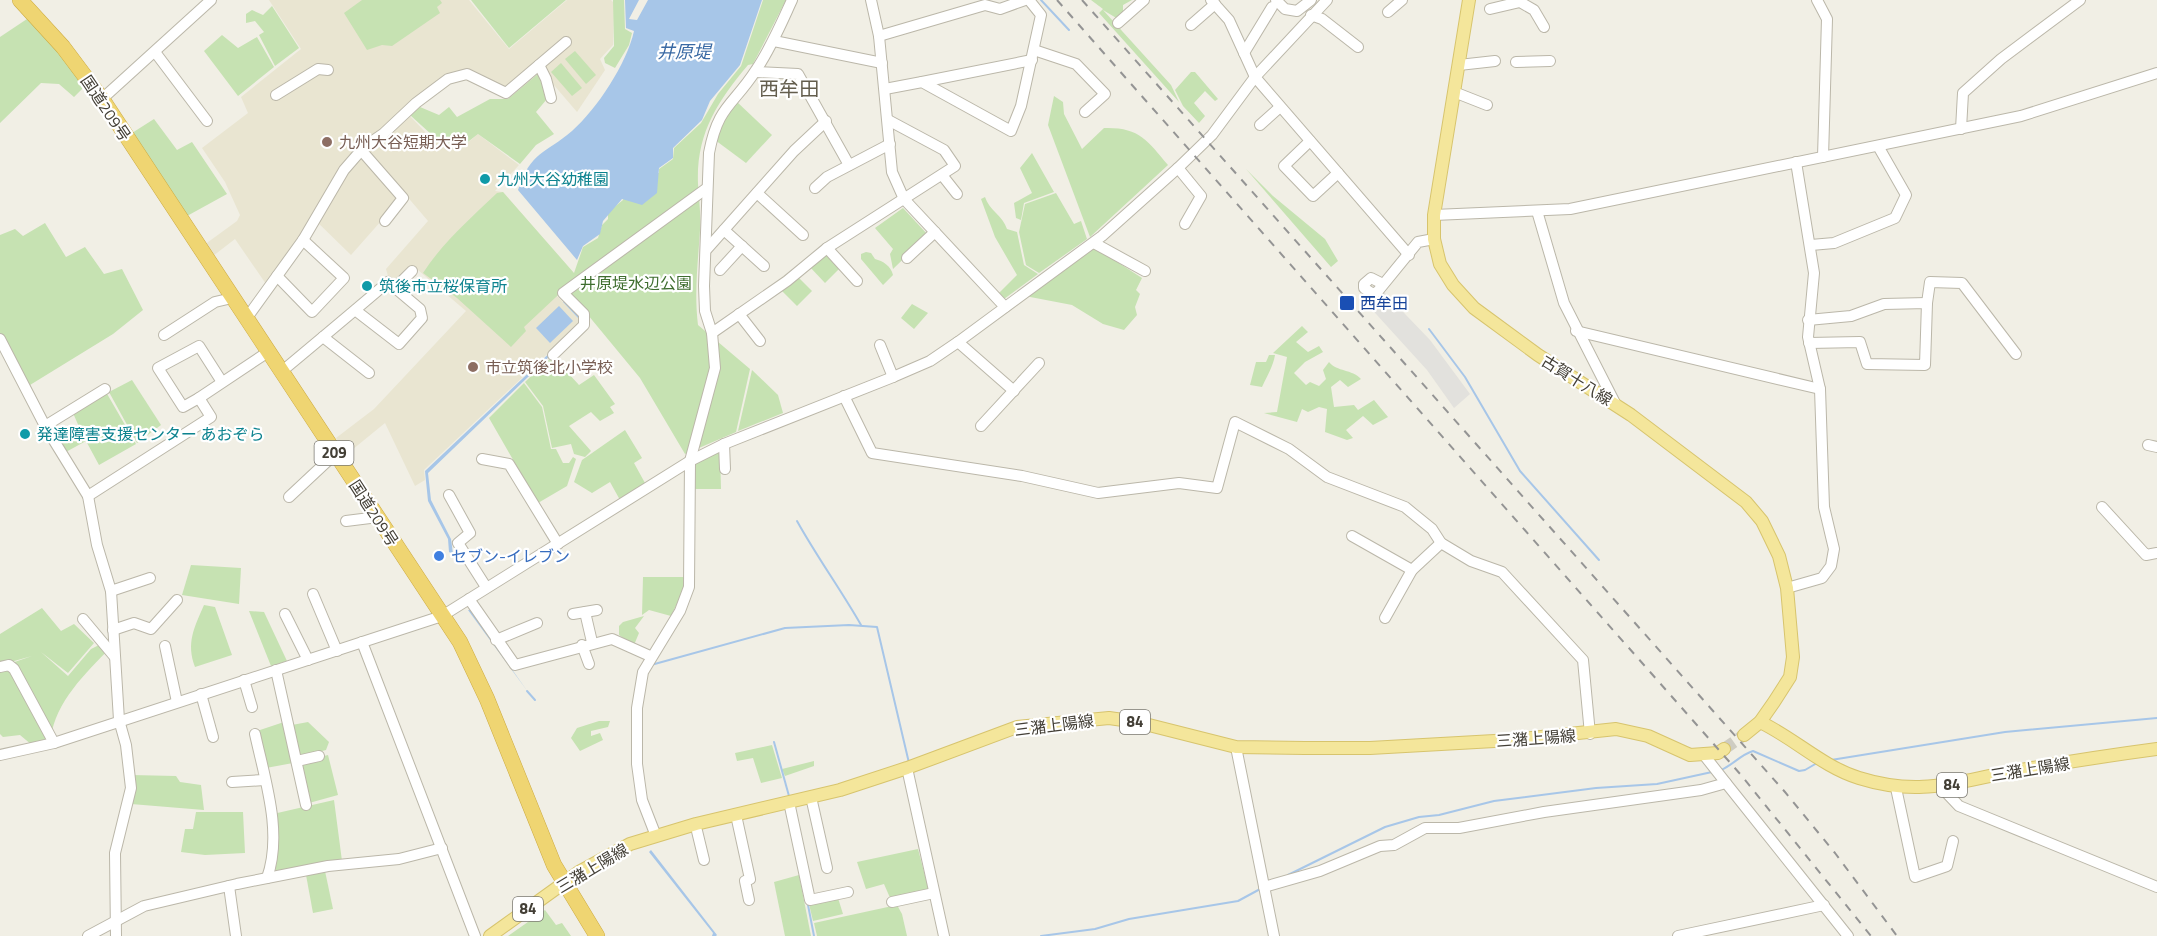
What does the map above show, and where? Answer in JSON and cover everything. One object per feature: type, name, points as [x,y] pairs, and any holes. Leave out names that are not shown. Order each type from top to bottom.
[{"type":"highway","name":"国道209号","points":[[20,0],[63,47],[102,99],[460,642],[554,865],[597,936]]},
{"type":"main road","name":"古賀十八線","points":[[1469,0],[1434,215],[1434,239],[1440,264],[1474,308],[1538,355],[1616,405],[1746,502],[1762,521],[1771,538],[1787,588],[1793,657],[1790,677],[1760,722]]},
{"type":"main road","name":"三潴上陽線","points":[[490,936],[565,882],[630,844],[811,797],[907,768],[1017,728],[1109,718],[1137,722],[1236,747],[1370,748],[1590,734],[1616,729],[1636,733],[1682,753],[1704,755],[1718,753],[1724,749]]},
{"type":"main road","name":"三潴上陽線","points":[[1760,722],[1788,736],[1843,772],[1896,788],[1941,787],[2011,771],[2157,749]]},
{"type":"main road","points":[[1744,735],[1760,722]]},
{"type":"street","points":[[102,99],[211,0]]},
{"type":"street","points":[[656,836],[642,800],[637,764],[638,698],[641,677],[650,656],[680,611],[689,588],[690,461],[714,368],[712,333],[705,311],[709,153],[713,132],[722,112],[756,72],[792,0]]},
{"type":"street","points":[[872,0],[879,36],[892,172],[904,199],[1005,307]]},
{"type":"street","points":[[879,36],[985,6],[1000,9],[1027,0],[1041,15],[1021,106],[1011,131],[922,82]]},
{"type":"street","points":[[1118,23],[1144,0]]},
{"type":"street","points":[[1244,53],[1274,3],[1285,9],[1297,11],[1311,0]]},
{"type":"street","points":[[0,754],[54,742],[442,616],[690,461],[724,444],[930,360],[1094,243],[1178,168],[1212,135],[1255,77],[1327,0]]},
{"type":"street","points":[[1388,12],[1402,0]]},
{"type":"street","points":[[1961,129],[1963,93],[2001,59],[2080,0]]},
{"type":"street","points":[[1191,25],[1213,2],[1229,20],[1255,77],[1409,255]]},
{"type":"street","points":[[1490,9],[1520,2],[1534,10],[1544,27]]},
{"type":"street","points":[[1822,2],[1827,19],[1823,157]]},
{"type":"street","points":[[1311,15],[1322,19],[1358,47]]},
{"type":"street","points":[[774,40],[882,63]]},
{"type":"street","points":[[246,319],[303,240],[344,170],[361,150],[448,80],[467,74],[506,93],[566,42]]},
{"type":"street","points":[[155,52],[207,121]]},
{"type":"street","points":[[885,89],[1033,55],[1078,60],[1105,94],[1085,112]]},
{"type":"street","points":[[1459,65],[1495,61]]},
{"type":"street","points":[[1516,62],[1550,61]]},
{"type":"street","points":[[539,65],[551,98]]},
{"type":"street","points":[[276,95],[318,69],[328,70]]},
{"type":"street","points":[[756,72],[798,74],[849,165]]},
{"type":"street","points":[[1434,215],[1570,209],[2021,116],[2157,73]]},
{"type":"street","points":[[1454,92],[1487,105]]},
{"type":"street","points":[[1260,125],[1280,107]]},
{"type":"street","points":[[712,333],[827,248],[956,166],[944,150],[888,120]]},
{"type":"street","points":[[707,249],[794,151],[826,121]]},
{"type":"street","points":[[1310,141],[1284,166],[1313,196],[1338,173]]},
{"type":"street","points":[[815,188],[827,177],[890,144]]},
{"type":"street","points":[[1811,245],[1834,243],[1895,218],[1906,195],[1878,146]]},
{"type":"street","points":[[361,150],[403,198],[386,221]]},
{"type":"street","points":[[1787,588],[1822,578],[1831,566],[1834,549],[1824,507],[1820,389],[1809,343],[1808,320],[1814,273],[1796,162]]},
{"type":"street","points":[[1178,168],[1201,196],[1185,224]]},
{"type":"street","points":[[942,175],[957,194]]},
{"type":"street","points":[[553,355],[584,325],[584,314],[563,293],[707,189]]},
{"type":"street","points":[[757,193],[803,235]]},
{"type":"street","points":[[1537,211],[1564,303],[1576,331],[1616,405]]},
{"type":"street","points":[[724,230],[764,267]]},
{"type":"street","points":[[907,258],[935,232]]},
{"type":"street","points":[[1383,284],[1418,243],[1434,239]]},
{"type":"street","points":[[277,276],[312,312],[344,278],[303,240]]},
{"type":"street","points":[[1094,243],[1144,271]]},
{"type":"street","points":[[720,270],[742,246]]},
{"type":"street","points":[[827,248],[856,280]]},
{"type":"street","points":[[395,288],[412,271]]},
{"type":"street","points":[[281,372],[388,282],[420,309],[422,318],[399,344],[355,310]]},
{"type":"street","points":[[1809,343],[1860,342],[1867,364],[1925,365],[1930,282],[1962,283],[2016,354]]},
{"type":"street","points":[[164,335],[215,302],[232,298]]},
{"type":"street","points":[[1808,320],[1851,316],[1884,304],[1927,303]]},
{"type":"street","points":[[739,314],[760,341]]},
{"type":"street","points":[[1576,331],[1820,389]]},
{"type":"street","points":[[323,337],[369,373]]},
{"type":"street","points":[[0,339],[45,426],[88,496],[97,545],[111,591],[119,720],[126,745],[131,788],[114,853],[116,936]]},
{"type":"street","points":[[958,342],[1014,391]]},
{"type":"street","points":[[880,345],[893,377]]},
{"type":"street","points":[[222,382],[199,346],[158,368],[183,407],[199,398],[268,352]]},
{"type":"street","points":[[981,426],[1039,363]]},
{"type":"street","points":[[45,426],[105,389]]},
{"type":"street","points":[[844,396],[872,453],[1022,476],[1098,493],[1173,483],[1217,488],[1235,422],[1289,449],[1327,477],[1405,507],[1432,529],[1441,543],[1471,561],[1502,572],[1583,660],[1590,734]]},
{"type":"street","points":[[88,496],[211,417],[199,398]]},
{"type":"street","points":[[724,444],[725,469]]},
{"type":"street","points":[[289,497],[335,454]]},
{"type":"street","points":[[482,459],[509,464],[558,544]]},
{"type":"street","points":[[449,495],[470,533],[458,543],[486,587]]},
{"type":"street","points":[[2102,507],[2146,555],[2157,553]]},
{"type":"street","points":[[346,521],[370,518]]},
{"type":"street","points":[[1352,536],[1412,570]]},
{"type":"street","points":[[1385,618],[1412,570],[1441,543]]},
{"type":"street","points":[[111,591],[150,578]]},
{"type":"street","points":[[313,594],[337,651]]},
{"type":"street","points":[[469,598],[515,665],[587,644],[616,639],[650,656]]},
{"type":"street","points":[[113,630],[134,623],[151,629],[177,600]]},
{"type":"street","points":[[573,615],[597,610]]},
{"type":"street","points":[[585,612],[589,664]]},
{"type":"street","points":[[285,614],[308,660]]},
{"type":"street","points":[[83,619],[114,656]]},
{"type":"street","points":[[496,640],[537,623]]},
{"type":"street","points":[[363,642],[476,936]]},
{"type":"street","points":[[165,646],[177,702]]},
{"type":"street","points":[[0,667],[9,666],[14,669],[54,742]]},
{"type":"street","points":[[276,670],[306,805]]},
{"type":"street","points":[[244,680],[252,707]]},
{"type":"street","points":[[201,694],[213,737]]},
{"type":"street","points":[[255,734],[273,838],[274,860],[267,878]]},
{"type":"street","points":[[1236,747],[1274,936]]},
{"type":"street","points":[[1704,755],[1848,936]]},
{"type":"street","points":[[297,760],[319,756]]},
{"type":"street","points":[[907,768],[945,936]]},
{"type":"street","points":[[232,782],[264,780]]},
{"type":"street","points":[[1264,887],[1320,871],[1380,846],[1394,845],[1425,828],[1459,828],[1544,812],[1701,790],[1726,783]]},
{"type":"street","points":[[1941,787],[1959,806],[2157,887]]},
{"type":"street","points":[[1896,788],[1915,877],[1947,866],[1953,841]]},
{"type":"street","points":[[811,797],[827,868]]},
{"type":"street","points":[[789,802],[805,857],[810,900],[848,892]]},
{"type":"street","points":[[736,815],[750,879],[742,881],[749,900]]},
{"type":"street","points":[[697,831],[704,860]]},
{"type":"street","points":[[88,936],[144,906],[328,866],[399,859],[442,848]]},
{"type":"street","points":[[230,886],[236,936]]},
{"type":"street","points":[[892,902],[934,892]]},
{"type":"street","points":[[1678,936],[1824,905]]},
{"type":"shaded area","name":"九州大谷短期大学","points":[[269,0],[469,0],[509,49],[567,0],[611,0],[614,3],[613,45],[600,59],[605,70],[577,112],[541,70],[509,97],[467,78],[450,76],[409,115],[428,135],[460,149],[478,134],[519,165],[495,191],[503,192],[577,277],[557,296],[578,318],[578,325],[424,470],[425,480],[415,486],[385,423],[347,454],[336,438],[374,409],[466,311],[418,270],[401,288],[388,276],[386,269],[428,221],[405,194],[351,255],[312,217],[266,284],[235,239],[213,256],[204,245],[237,221],[240,215],[225,182],[202,148],[248,113],[241,97],[301,49]]},
{"type":"shaded area","points":[[1382,290],[1430,340],[1470,394],[1454,408],[1427,370],[1367,304]]},
{"type":"green space","points":[[362,0],[440,0],[442,3],[437,7],[440,13],[392,46],[382,45],[367,50],[344,13]]},
{"type":"green space","points":[[471,0],[566,0],[509,48]]},
{"type":"green space","points":[[613,0],[624,0],[625,29],[632,33],[629,45],[615,68],[605,63],[604,58],[614,46]]},
{"type":"green space","name":"井原堤水辺公園","points":[[763,0],[786,0],[753,64],[748,65],[718,106],[705,134],[698,166],[700,224],[696,289],[698,325],[750,369],[736,432],[685,454],[640,378],[569,292],[571,283],[524,327],[526,331],[511,347],[457,298],[423,273],[458,231],[497,193],[503,192],[574,273],[583,247],[598,238],[602,225],[608,219],[608,212],[623,200],[626,185],[646,171],[659,173],[659,169],[673,159],[674,148],[701,123],[718,94],[741,66]]},
{"type":"green space","points":[[1091,0],[1132,0],[1123,5],[1123,15],[1118,19],[1103,10],[1171,85],[1179,102],[1099,13],[1103,9]]},
{"type":"green space","points":[[272,6],[299,48],[275,66],[259,35],[264,32],[255,21],[246,23],[246,14],[252,10],[263,15]]},
{"type":"green space","points":[[30,17],[85,86],[74,97],[59,84],[41,83],[0,123],[0,37]]},
{"type":"green space","points":[[222,35],[238,48],[257,37],[274,67],[238,96],[204,51]]},
{"type":"green space","points":[[575,51],[596,75],[586,84],[565,59]]},
{"type":"green space","points":[[561,63],[582,88],[572,96],[551,72]]},
{"type":"green space","points":[[1191,72],[1195,72],[1218,99],[1215,101],[1205,91],[1194,103],[1205,116],[1199,123],[1183,106],[1175,90]]},
{"type":"green space","points":[[539,73],[547,99],[536,112],[554,134],[536,145],[520,164],[478,134],[460,148],[432,135],[410,115],[420,107],[439,115],[449,107],[457,117],[490,99],[508,99]]},
{"type":"green space","points":[[1054,96],[1063,102],[1064,114],[1082,149],[1104,128],[1116,128],[1141,137],[1168,165],[1090,237],[1048,125]]},
{"type":"green space","points":[[736,101],[772,135],[746,163],[715,140],[726,114]]},
{"type":"green space","points":[[154,119],[177,150],[192,142],[227,194],[187,216],[132,133]]},
{"type":"green space","points":[[1032,153],[1054,192],[1024,203],[1021,220],[1016,218],[1014,203],[1032,193],[1020,168]]},
{"type":"green space","points":[[1246,169],[1273,196],[1325,239],[1338,261],[1331,267]]},
{"type":"green space","points":[[1056,193],[1074,224],[1081,221],[1087,239],[1039,273],[1026,265],[1019,232],[1025,204]]},
{"type":"green space","points":[[985,197],[1007,229],[1017,232],[1024,265],[1038,274],[1004,299],[998,294],[1017,275],[995,237],[981,199]]},
{"type":"green space","points":[[903,208],[928,235],[893,269],[890,254],[893,249],[875,228]]},
{"type":"green space","points":[[45,223],[66,257],[85,247],[104,274],[122,269],[143,310],[113,334],[30,385],[0,333],[0,235],[15,229],[23,236]]},
{"type":"green space","points":[[1094,247],[1142,278],[1136,290],[1140,294],[1135,307],[1137,315],[1124,330],[1103,324],[1072,305],[1025,296]]},
{"type":"green space","points":[[866,252],[886,264],[892,272],[893,275],[883,285],[861,259],[861,254]]},
{"type":"green space","points":[[825,254],[840,268],[825,283],[809,266]]},
{"type":"green space","points":[[799,278],[812,291],[797,306],[781,290]]},
{"type":"green space","points":[[912,304],[928,313],[914,329],[901,318]]},
{"type":"green space","points":[[1302,326],[1308,332],[1296,342],[1308,352],[1319,346],[1323,352],[1305,362],[1294,373],[1306,385],[1310,382],[1319,386],[1326,379],[1323,370],[1329,362],[1361,379],[1348,387],[1340,380],[1331,387],[1334,407],[1354,405],[1358,410],[1374,400],[1388,417],[1373,425],[1363,416],[1346,430],[1353,438],[1347,440],[1325,432],[1327,409],[1319,407],[1308,412],[1302,409],[1297,422],[1264,413],[1277,412],[1287,357],[1273,353]]},
{"type":"green space","points":[[1269,355],[1275,355],[1262,387],[1250,385],[1256,362],[1266,362]]},
{"type":"green space","points":[[548,360],[557,361],[579,385],[594,375],[615,404],[610,407],[614,413],[600,421],[591,412],[569,426],[591,451],[585,457],[574,454],[571,444],[552,448],[543,406],[525,382]]},
{"type":"green space","points":[[752,370],[778,395],[783,413],[738,431]]},
{"type":"green space","points":[[132,380],[161,425],[137,443],[109,392]]},
{"type":"green space","points":[[524,383],[542,407],[551,449],[556,449],[563,463],[569,463],[573,457],[576,459],[567,486],[538,503],[489,418]]},
{"type":"green space","points":[[106,392],[136,444],[99,465],[86,441],[64,453],[57,441],[80,429],[73,413]]},
{"type":"green space","points":[[625,430],[642,458],[634,463],[645,483],[620,500],[610,482],[592,493],[574,482],[582,460]]},
{"type":"green space","points":[[720,451],[721,489],[693,489],[695,463]]},
{"type":"green space","points":[[191,565],[241,568],[239,604],[182,595]]},
{"type":"green space","points":[[643,577],[684,577],[684,589],[671,616],[649,610],[642,615]]},
{"type":"green space","points":[[204,605],[215,607],[232,655],[195,667],[191,643],[194,628]]},
{"type":"green space","points":[[42,608],[61,631],[74,624],[94,643],[68,673],[41,652],[68,676],[91,649],[103,643],[110,648],[65,700],[51,738],[32,745],[20,735],[3,737],[0,734],[0,667],[32,656],[0,665],[0,634]]},
{"type":"green space","points":[[249,611],[264,612],[287,661],[271,666]]},
{"type":"green space","points":[[644,616],[635,628],[639,633],[634,645],[619,635],[619,626],[623,622]]},
{"type":"green space","points":[[599,721],[610,721],[608,727],[591,731],[591,736],[600,733],[603,740],[580,751],[571,738],[577,728]]},
{"type":"green space","points":[[284,722],[293,763],[266,768],[257,731]]},
{"type":"green space","points":[[308,722],[329,742],[326,750],[299,757],[292,725]]},
{"type":"green space","points":[[772,745],[782,778],[761,783],[753,758],[737,761],[735,753]]},
{"type":"green space","points":[[328,755],[338,795],[309,803],[300,762]]},
{"type":"green space","points":[[814,761],[814,766],[785,776],[782,769]]},
{"type":"green space","points":[[131,775],[176,776],[180,782],[201,785],[204,810],[131,804]]},
{"type":"green space","points":[[334,800],[342,861],[275,874],[277,859],[273,814]]},
{"type":"green space","points":[[196,812],[243,812],[245,853],[205,855],[181,852],[185,829],[193,829]]},
{"type":"green space","points":[[918,849],[929,891],[891,900],[884,884],[866,889],[857,862]]},
{"type":"green space","points":[[325,871],[333,909],[313,913],[306,875]]},
{"type":"green space","points":[[799,875],[811,936],[785,936],[774,882]]},
{"type":"green space","points":[[838,898],[843,914],[813,921],[809,904]]},
{"type":"green space","points":[[897,905],[902,914],[907,936],[817,936],[814,923]]},
{"type":"green space","points":[[545,910],[556,925],[562,923],[571,936],[508,936]]},
{"type":"water","name":"井原堤","points":[[625,0],[639,0],[629,19],[637,20],[648,0],[762,0],[740,65],[710,101],[702,120],[673,148],[673,158],[659,168],[657,193],[642,205],[622,199],[603,221],[600,234],[583,246],[577,260],[518,190],[534,160],[582,122],[618,71],[634,31],[626,28]]},
{"type":"water","points":[[565,300],[581,316],[581,326],[428,473],[431,500],[451,539],[453,554],[449,552],[448,539],[428,501],[425,471],[578,326],[578,318],[563,302]]},
{"type":"water","points":[[559,306],[573,321],[550,343],[536,328]]},
{"type":"water","points":[[468,610],[470,610],[528,692]]},
{"type":"water","points":[[651,850],[716,936],[712,936],[713,933],[649,852]]},
{"type":"waterway","points":[[1041,0],[1069,30]]},
{"type":"waterway","points":[[1429,329],[1465,377],[1520,471],[1599,560]]},
{"type":"waterway","points":[[797,521],[861,625]]},
{"type":"waterway","points":[[651,665],[785,628],[849,625],[877,627],[909,763]]},
{"type":"waterway","points":[[527,691],[535,700]]},
{"type":"waterway","points":[[1831,760],[2005,732],[2157,718]]},
{"type":"waterway","points":[[774,742],[789,796]]},
{"type":"waterway","points":[[1721,770],[1753,751],[1799,771],[1817,763]]},
{"type":"waterway","points":[[1288,875],[1385,827],[1419,817],[1439,815],[1494,801],[1596,788],[1657,784],[1712,772]]},
{"type":"waterway","points":[[1041,936],[1095,929],[1129,919],[1238,901],[1262,888]]},
{"type":"waterway","points":[[808,905],[814,936]]},
{"type":"tunnel","points":[[1724,749],[1744,735]]},
{"type":"railway","points":[[1057,0],[1741,775],[1871,936]]},
{"type":"railway","points":[[1082,0],[1785,792],[1835,853],[1897,936]]},
{"type":"place","name":"九州大谷短期大学","points":[[327,142]]},
{"type":"place","name":"九州大谷幼稚園","points":[[485,179]]},
{"type":"place","name":"筑後市立桜保育所","points":[[367,286]]},
{"type":"place","name":"西牟田","points":[[1347,303]]},
{"type":"place","name":"市立筑後北小学校","points":[[473,367]]},
{"type":"place","name":"発達障害支援センター あおぞら","points":[[25,434]]},
{"type":"place","name":"セブン-イレブン","points":[[439,556]]},
{"type":"district","name":"西牟田","points":[[789,89]]}]
